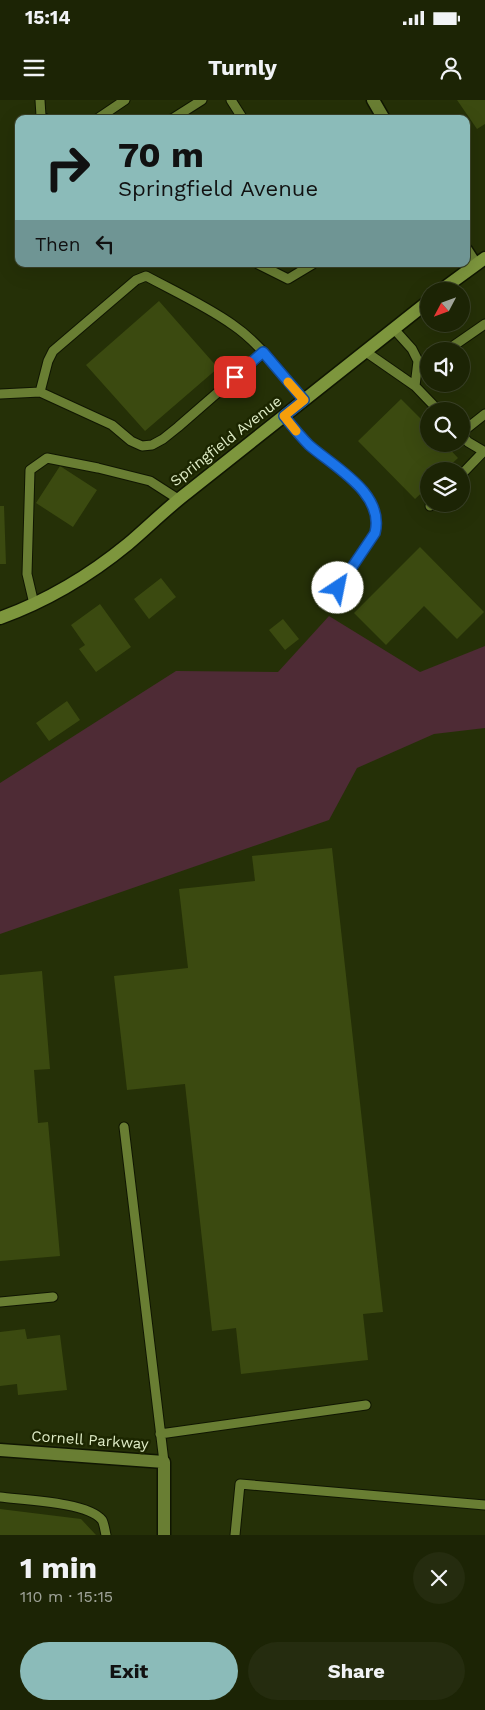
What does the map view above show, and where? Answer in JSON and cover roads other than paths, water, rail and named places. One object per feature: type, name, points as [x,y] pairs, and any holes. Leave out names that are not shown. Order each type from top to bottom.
[{"type":"main road","points":[[452,282],[480,261]]},
{"type":"main road","name":"Springfield Avenue","points":[[0,618],[34,604],[67,587],[129,543],[178,499],[420,308]]},
{"type":"street","points":[[373,100],[382,115]]},
{"type":"street","points":[[470,253],[480,261]]},
{"type":"street","name":"Cornell Parkway","points":[[0,1450],[164,1462],[164,1535]]},
{"type":"lane","points":[[40,100],[41,115]]},
{"type":"lane","points":[[102,115],[125,100]]},
{"type":"lane","points":[[178,115],[202,100]]},
{"type":"lane","points":[[231,100],[240,115]]},
{"type":"lane","points":[[264,267],[288,279],[308,267]]},
{"type":"lane","points":[[40,392],[48,361],[53,351],[136,280],[146,276],[233,325],[249,337],[304,400]]},
{"type":"lane","points":[[459,342],[485,324]]},
{"type":"lane","points":[[394,329],[412,349],[418,361],[415,386]]},
{"type":"lane","points":[[0,394],[40,392],[112,425],[142,446],[152,445],[163,439],[263,352]]},
{"type":"lane","points":[[366,352],[415,386],[431,402]]},
{"type":"lane","points":[[470,426],[485,414]]},
{"type":"lane","points":[[284,416],[310,446],[365,492],[376,517],[375,533],[338,588]]},
{"type":"lane","points":[[470,440],[484,452],[470,465]]},
{"type":"lane","points":[[34,604],[27,574],[30,470],[47,458],[150,481],[178,499]]},
{"type":"lane","points":[[124,1127],[164,1462]]},
{"type":"lane","points":[[0,1302],[54,1297]]},
{"type":"lane","points":[[160,1434],[366,1405]]},
{"type":"lane","points":[[235,1535],[240,1484],[485,1505]]},
{"type":"lane","points":[[0,1497],[64,1504],[88,1510],[102,1520],[106,1535]]}]
